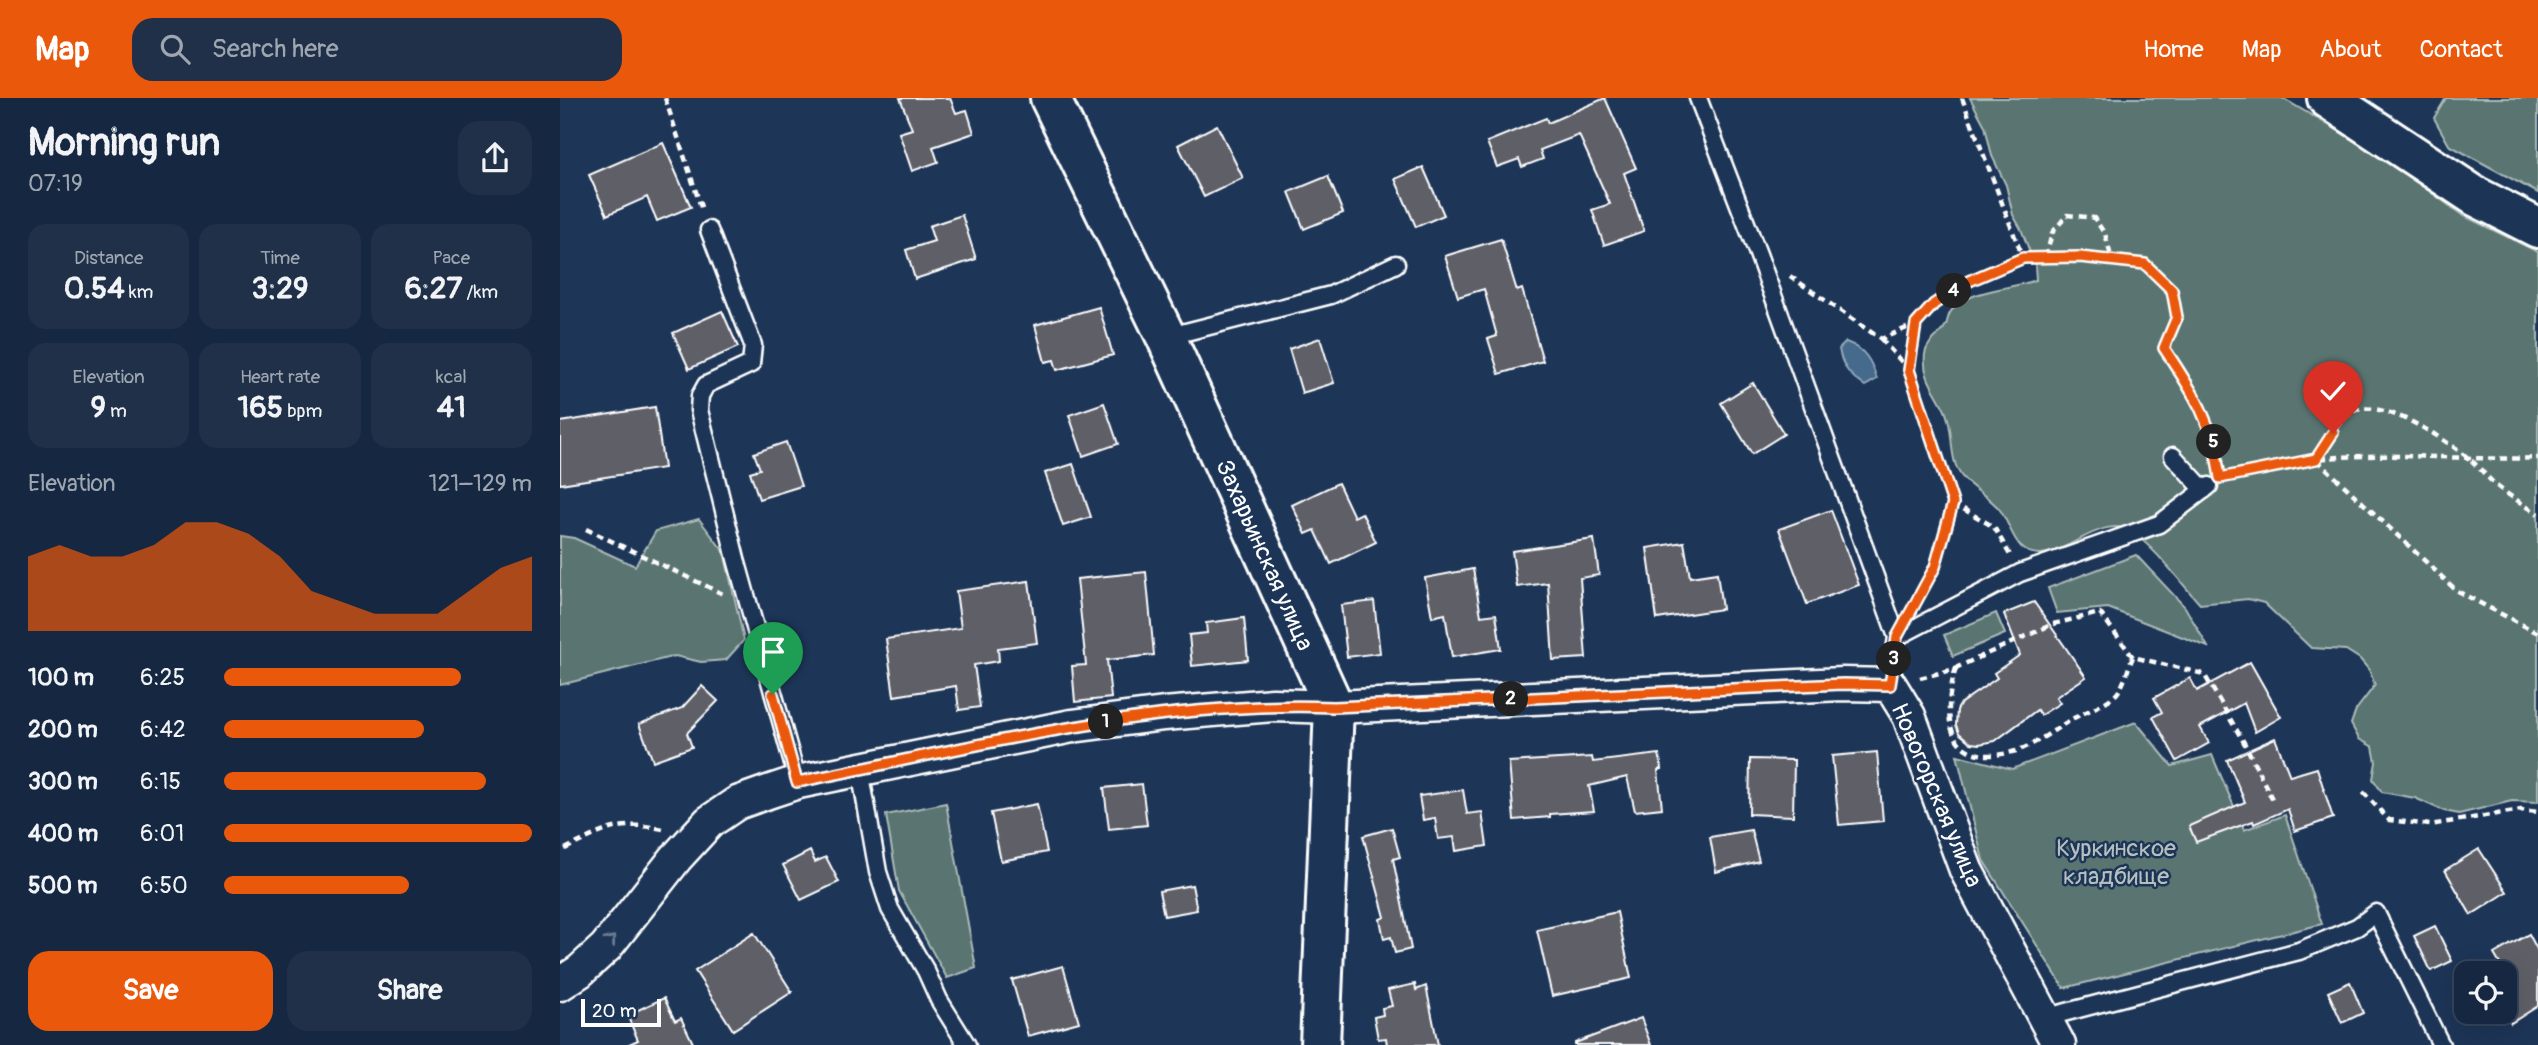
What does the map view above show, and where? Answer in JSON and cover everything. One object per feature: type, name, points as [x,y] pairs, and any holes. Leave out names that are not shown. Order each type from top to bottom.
[{"type":"street","name":"Захарьинская улица","points":[[1050,98],[1166,337],[1334,707],[1320,1045]]},
{"type":"street","points":[[2327,98],[2475,196],[2538,228]]},
{"type":"street","name":"Новогорская улица","points":[[560,984],[580,971],[606,947],[709,822],[737,803],[797,782],[1072,726],[1164,714],[1273,705],[1334,707],[1843,684],[1890,685],[1909,716],[1966,870],[2059,1045]]},
{"type":"lane","points":[[1698,98],[1758,254],[1897,637],[1890,685]]},
{"type":"lane","points":[[709,230],[753,345],[751,364],[706,385],[700,396],[699,410],[797,782]]},
{"type":"lane","points":[[1166,337],[1331,295],[1396,264]]},
{"type":"lane","points":[[1897,637],[2020,573],[2160,524],[2211,485],[2173,456]]},
{"type":"lane","points":[[860,770],[878,872],[890,909],[926,971],[939,1000],[967,1045]]},
{"type":"lane","points":[[2044,1018],[2299,951],[2357,927],[2376,914],[2441,1045]]},
{"type":"path","points":[[665,98],[709,230]]},
{"type":"path","points":[[1962,98],[2023,258]]},
{"type":"path","points":[[2046,257],[2052,233],[2067,215],[2094,218],[2105,234],[2112,260]]},
{"type":"path","points":[[1758,254],[1881,339],[1909,370],[1953,503],[1935,567],[1897,637]]},
{"type":"path","points":[[1881,339],[1916,324],[1934,304],[1969,281],[2023,258],[2080,257],[2145,264],[2172,290],[2177,317],[2164,348],[2204,413],[2213,439],[2211,485],[2316,459],[2538,458]]},
{"type":"path","points":[[1909,370],[1916,324]]},
{"type":"path","points":[[2316,459],[2351,412],[2369,407],[2398,416],[2437,436],[2468,457],[2499,487],[2538,514]]},
{"type":"path","points":[[2316,459],[2457,591],[2538,633]]},
{"type":"path","points":[[1953,503],[1994,527],[2020,573]]},
{"type":"path","points":[[586,529],[749,607]]},
{"type":"path","points":[[1890,685],[1956,667],[2053,624],[2100,613],[2133,657],[2204,674],[2246,746],[2274,803]]},
{"type":"path","points":[[1956,667],[1950,686],[1948,718],[1953,737],[1969,751],[1987,756],[2018,751],[2117,694],[2133,657]]},
{"type":"path","points":[[2363,792],[2389,820],[2430,825],[2521,810],[2538,812]]},
{"type":"path","points":[[565,849],[606,829],[637,824],[694,838]]},
{"type":"green space","points":[[1970,98],[2282,98],[2383,157],[2462,215],[2538,252],[2538,802],[2512,801],[2459,814],[2444,811],[2415,798],[2382,792],[2373,779],[2376,762],[2373,747],[2359,739],[2351,724],[2356,710],[2375,685],[2369,670],[2360,659],[2346,650],[2311,648],[2264,603],[2248,599],[2200,604],[2139,537],[2118,527],[2104,529],[2050,552],[2037,554],[2025,550],[2000,510],[1964,479],[1955,464],[1949,421],[1926,371],[1926,349],[1944,329],[1951,312],[1960,303],[1980,294],[2036,280],[2035,265],[2013,215],[2006,185],[1992,156],[1985,126]]},
{"type":"green space","points":[[2446,98],[2538,98],[2538,193],[2449,145],[2434,118]]},
{"type":"green space","points":[[699,519],[724,552],[744,640],[726,660],[701,662],[675,656],[560,685],[560,536],[574,538],[635,566],[656,531]]},
{"type":"green space","points":[[2136,555],[2185,607],[2208,647],[2108,608],[2057,613],[2048,588]]},
{"type":"green space","points":[[1996,613],[2005,634],[1953,656],[1944,635]]},
{"type":"green space","name":"Куркинское кладбище","points":[[2136,722],[2172,766],[2212,755],[2244,830],[2285,815],[2322,924],[2064,988],[1983,860],[1957,755],[2012,769]]},
{"type":"green space","points":[[946,803],[976,968],[947,978],[899,891],[886,815]]},
{"type":"water","points":[[1846,342],[1866,356],[1877,379],[1865,386],[1855,379],[1842,361],[1839,349]]},
{"type":"building","points":[[900,98],[950,98],[956,113],[967,110],[974,133],[933,147],[938,162],[912,171],[899,133],[912,129]]},
{"type":"building","points":[[1605,98],[1636,168],[1624,173],[1644,231],[1604,245],[1592,210],[1610,204],[1579,135],[1540,150],[1543,159],[1522,167],[1519,159],[1497,167],[1487,142],[1546,118],[1548,123]]},
{"type":"building","points":[[1217,125],[1243,178],[1204,197],[1178,145]]},
{"type":"building","points":[[663,143],[691,207],[657,221],[647,197],[607,215],[589,175]]},
{"type":"building","points":[[1423,167],[1444,215],[1416,227],[1395,179]]},
{"type":"building","points":[[1328,176],[1343,213],[1304,229],[1289,192]]},
{"type":"building","points":[[962,215],[976,259],[915,279],[906,250],[934,241],[929,226]]},
{"type":"building","points":[[1501,239],[1517,291],[1522,289],[1543,361],[1499,374],[1488,339],[1497,336],[1484,289],[1458,297],[1445,256]]},
{"type":"building","points":[[1099,307],[1113,355],[1057,370],[1054,360],[1045,362],[1035,325]]},
{"type":"building","points":[[722,311],[738,347],[689,369],[673,333]]},
{"type":"building","points":[[1320,338],[1334,383],[1302,393],[1289,349]]},
{"type":"building","points":[[1753,383],[1784,434],[1752,454],[1721,403]]},
{"type":"building","points":[[1104,403],[1118,444],[1083,456],[1069,415]]},
{"type":"building","points":[[655,407],[664,468],[560,484],[560,422]]},
{"type":"building","points":[[786,442],[801,486],[759,499],[750,472],[760,469],[754,453]]},
{"type":"building","points":[[1073,464],[1091,517],[1063,526],[1045,473]]},
{"type":"building","points":[[1338,483],[1354,517],[1362,513],[1376,542],[1331,564],[1315,530],[1306,534],[1292,505]]},
{"type":"building","points":[[1831,510],[1859,585],[1807,604],[1779,529]]},
{"type":"building","points":[[1594,539],[1599,575],[1580,578],[1586,658],[1553,660],[1548,583],[1517,587],[1512,551]]},
{"type":"building","points":[[1684,542],[1690,577],[1717,573],[1722,609],[1657,619],[1647,548]]},
{"type":"building","points":[[1473,569],[1481,616],[1496,614],[1501,649],[1452,657],[1445,614],[1432,617],[1425,578]]},
{"type":"building","points":[[1146,572],[1154,655],[1107,660],[1111,698],[1075,702],[1072,666],[1086,665],[1077,579]]},
{"type":"building","points":[[1029,581],[1037,643],[998,648],[999,661],[974,665],[980,707],[959,710],[956,686],[894,696],[886,639],[961,628],[956,591]]},
{"type":"building","points":[[1374,601],[1380,653],[1347,657],[1341,605]]},
{"type":"building","points":[[2034,602],[2086,677],[2056,697],[2060,703],[2041,715],[2037,710],[1995,741],[1971,743],[1959,733],[1956,725],[1957,710],[1961,703],[1997,678],[1994,673],[2020,655],[2004,614]]},
{"type":"building","points":[[1244,618],[1248,660],[1192,666],[1189,635],[1207,633],[1206,623]]},
{"type":"building","points":[[2250,662],[2281,717],[2255,732],[2244,703],[2200,727],[2209,743],[2177,761],[2153,717],[2162,712],[2154,698],[2190,678],[2197,691]]},
{"type":"building","points":[[702,686],[718,701],[687,733],[692,747],[653,761],[639,724],[682,708]]},
{"type":"building","points":[[2275,738],[2290,776],[2317,768],[2333,818],[2295,831],[2288,809],[2254,824],[2253,821],[2196,842],[2189,826],[2245,802],[2227,760]]},
{"type":"building","points":[[1877,752],[1883,821],[1839,825],[1832,756]]},
{"type":"building","points":[[1659,754],[1662,769],[1658,770],[1662,808],[1635,811],[1627,777],[1589,786],[1594,811],[1514,820],[1509,762],[1592,757],[1593,762]]},
{"type":"building","points":[[1750,759],[1794,760],[1793,816],[1749,814]]},
{"type":"building","points":[[1142,784],[1147,825],[1109,829],[1104,788]]},
{"type":"building","points":[[1463,790],[1467,814],[1482,812],[1487,846],[1456,851],[1454,837],[1438,839],[1435,818],[1423,820],[1419,796]]},
{"type":"building","points":[[1037,804],[1047,852],[1001,861],[991,813]]},
{"type":"building","points":[[1392,828],[1400,857],[1393,859],[1411,949],[1395,953],[1391,937],[1384,939],[1380,919],[1385,917],[1363,836]]},
{"type":"building","points":[[1751,830],[1759,861],[1716,872],[1710,837]]},
{"type":"building","points":[[2479,849],[2507,892],[2471,915],[2445,870]]},
{"type":"building","points":[[810,851],[815,862],[826,857],[839,882],[801,900],[783,865]]},
{"type":"building","points":[[1192,885],[1197,910],[1164,916],[1159,891]]},
{"type":"building","points":[[1617,912],[1631,978],[1552,996],[1537,930]]},
{"type":"building","points":[[2435,926],[2452,961],[2431,971],[2414,936]]},
{"type":"building","points":[[754,933],[792,992],[733,1030],[695,971]]},
{"type":"building","points":[[2529,934],[2538,951],[2538,1006],[2517,1019],[2517,961],[2498,961],[2494,954]]},
{"type":"building","points":[[1063,966],[1079,1022],[1028,1036],[1012,980]]},
{"type":"building","points":[[2350,982],[2363,1013],[2342,1023],[2328,992]]},
{"type":"building","points":[[1415,984],[1416,990],[1426,986],[1438,1045],[1387,1045],[1386,1038],[1378,1039],[1374,1017],[1383,1015],[1382,1008],[1392,1006],[1388,990]]},
{"type":"building","points":[[664,998],[675,1021],[681,1018],[694,1045],[627,1045],[638,1040],[627,1015]]},
{"type":"building","points":[[1641,1018],[1651,1045],[1575,1045],[1575,1043]]},
{"type":"route","points":[[773,694],[797,782],[1072,726],[1164,714],[1273,705],[1334,707],[1843,684],[1890,685],[1897,637],[1935,567],[1953,503],[1909,370],[1916,324],[1934,304],[1969,281],[2023,258],[2080,257],[2145,264],[2172,290],[2177,317],[2164,348],[2204,413],[2213,439],[2220,478],[2316,459],[2333,433]]}]
